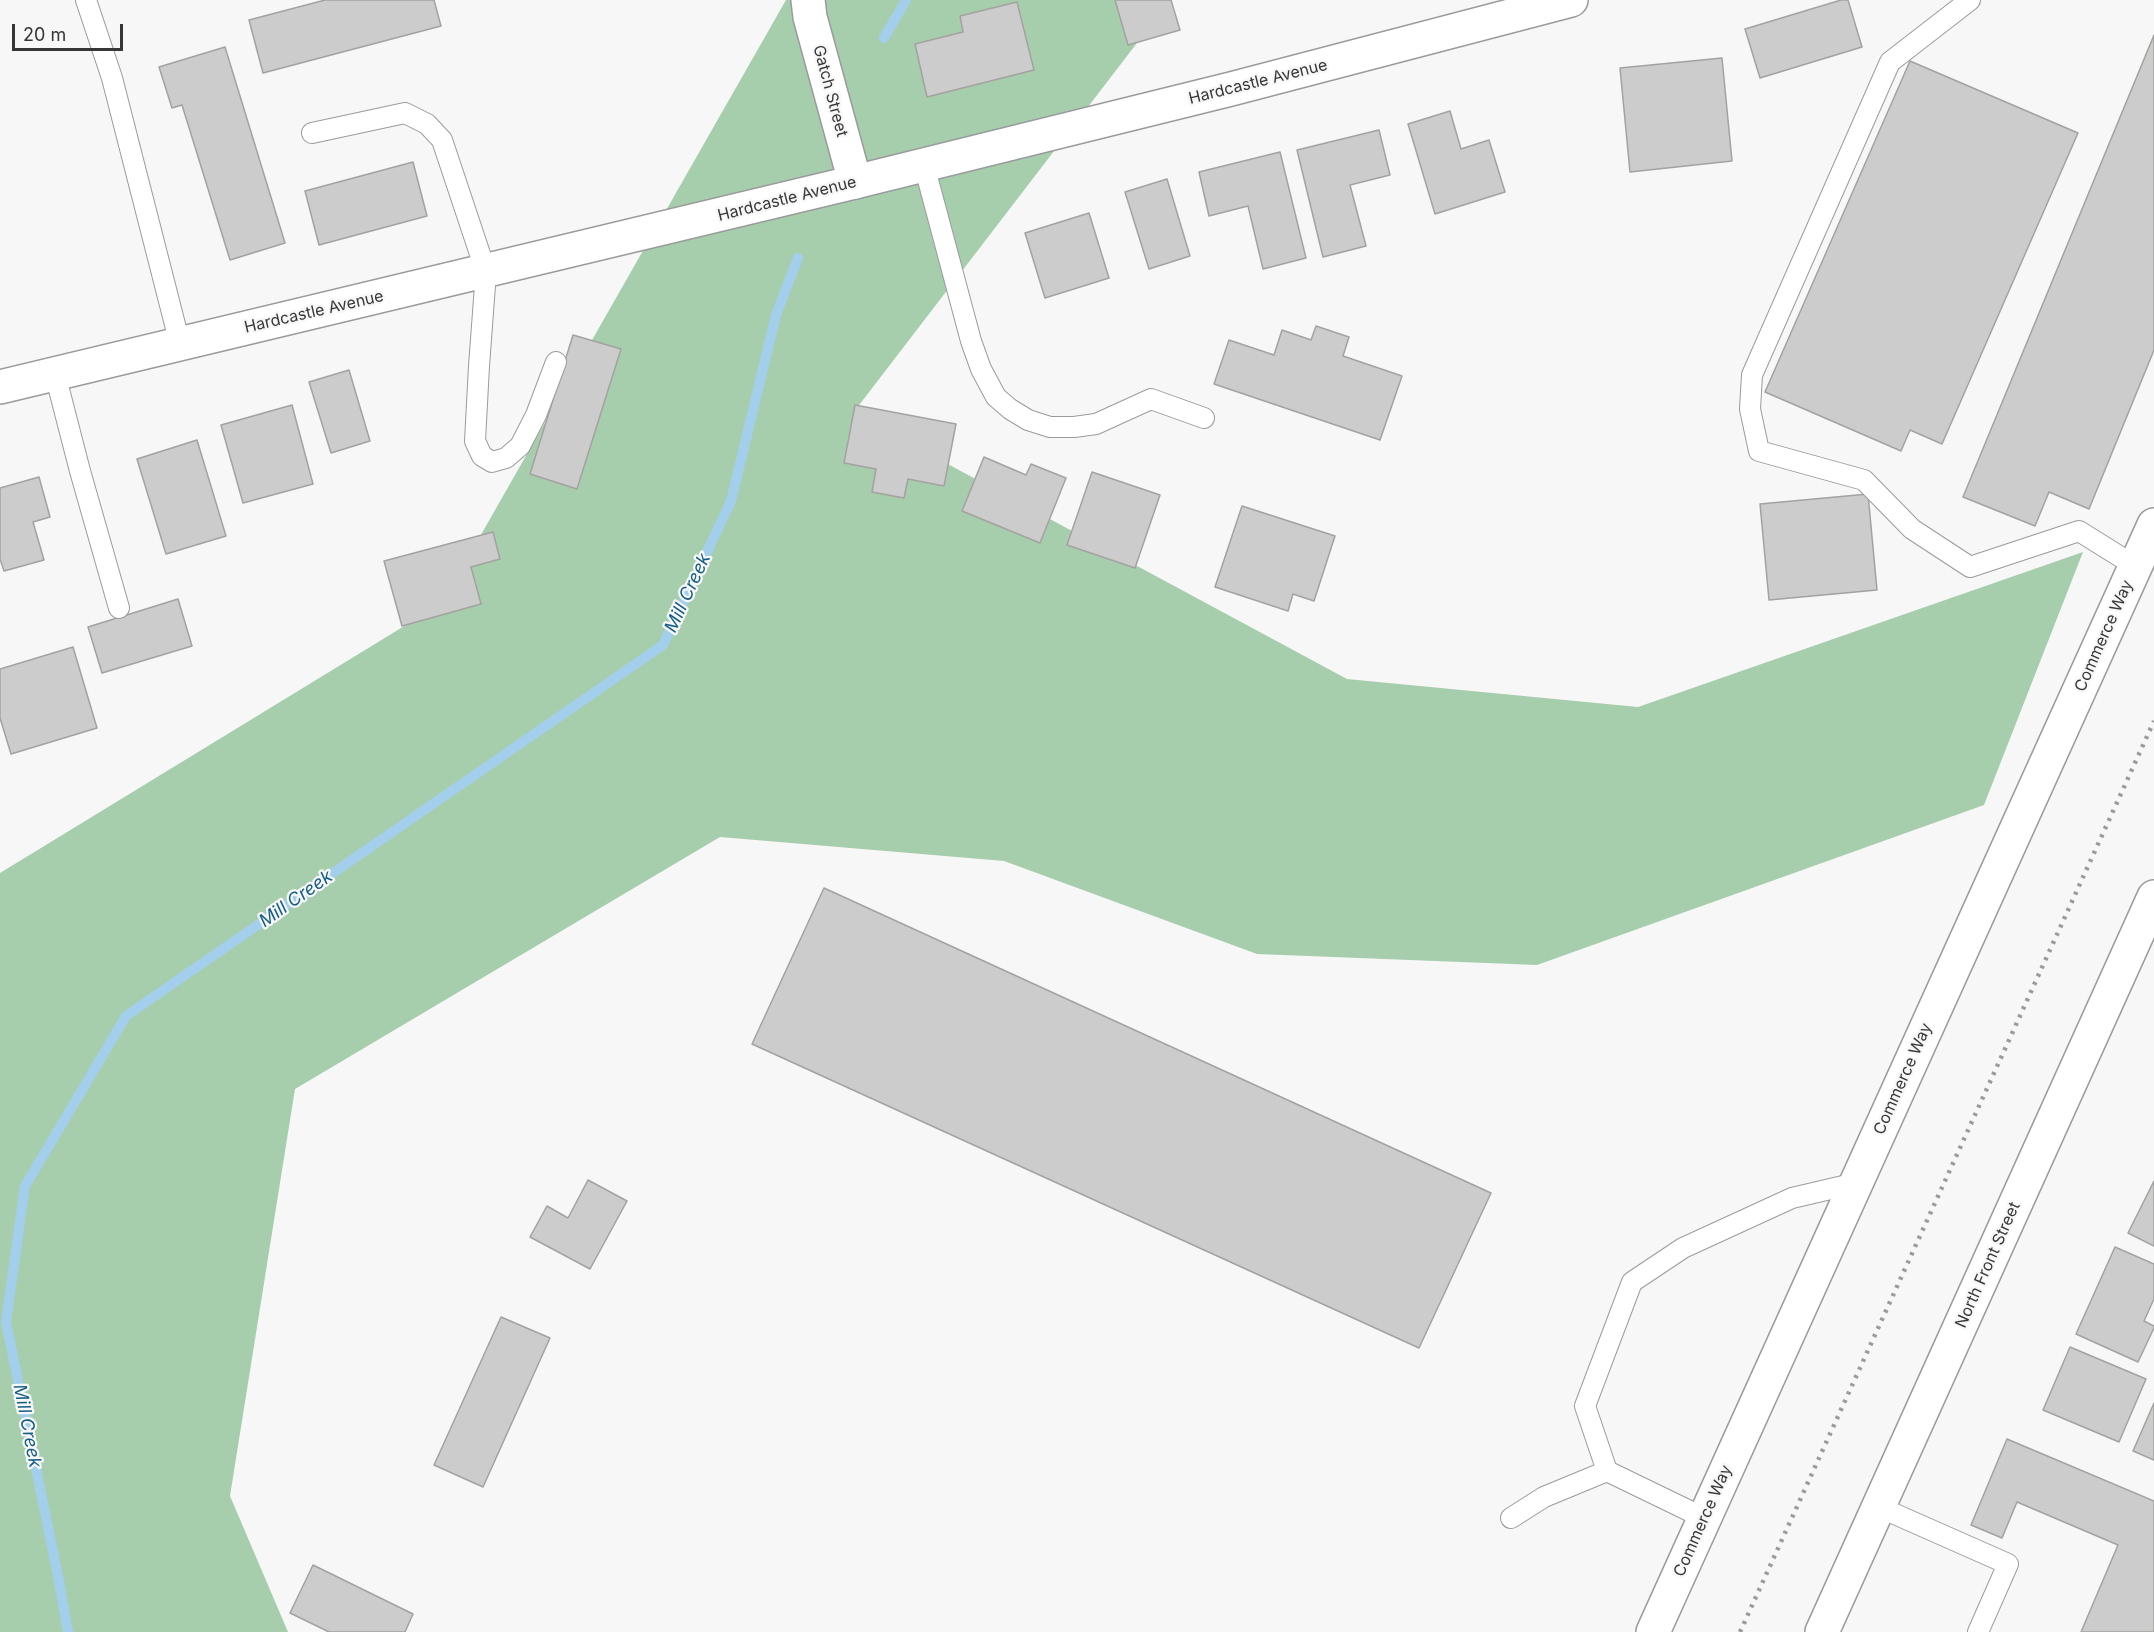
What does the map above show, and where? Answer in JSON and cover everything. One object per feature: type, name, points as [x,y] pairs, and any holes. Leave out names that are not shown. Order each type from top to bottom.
[{"type":"street","name":"Gatch Street","points":[[808,0],[810,17],[855,182]]},
{"type":"street","name":"Hardcastle Avenue","points":[[0,387],[855,182],[1242,86],[1571,0]]},
{"type":"street","name":"Commerce Way","points":[[1653,1632],[2154,525]]},
{"type":"street","name":"North Front Street","points":[[1822,1632],[2154,897]]},
{"type":"lane","points":[[86,0],[112,78],[180,344]]},
{"type":"lane","points":[[1970,0],[1890,62],[1752,375],[1750,409],[1759,451],[1864,480],[1912,529],[1970,567],[2079,531],[2135,566]]},
{"type":"lane","points":[[312,134],[405,113],[426,124],[442,140],[486,272],[475,441],[482,456],[492,462],[506,458],[520,446],[536,415],[556,362]]},
{"type":"lane","points":[[924,165],[971,341],[981,369],[996,397],[1028,420],[1050,427],[1074,428],[1096,424],[1151,399],[1204,418]]},
{"type":"lane","points":[[55,374],[119,608]]},
{"type":"lane","points":[[1704,1518],[1606,1471],[1585,1406],[1632,1282],[1683,1248],[1792,1198],[1856,1183]]},
{"type":"lane","points":[[1511,1518],[1544,1497],[1606,1471]]},
{"type":"lane","points":[[1879,1507],[2008,1564],[1978,1632]]},
{"type":"green space","points":[[786,0],[1170,0],[853,413],[1347,679],[1638,707],[2083,552],[1984,805],[1537,965],[1257,954],[1004,861],[720,837],[295,1089],[230,1496],[288,1632],[0,1632],[0,873],[442,603]]},
{"type":"building","points":[[325,0],[434,0],[441,26],[263,73],[249,20]]},
{"type":"building","points":[[1115,0],[1171,0],[1180,30],[1128,45]]},
{"type":"building","points":[[1841,0],[1848,0],[1862,47],[1760,78],[1745,29]]},
{"type":"building","points":[[1017,2],[1034,70],[927,97],[915,44],[963,32],[960,16]]},
{"type":"building","points":[[2154,35],[2154,350],[2089,509],[2049,492],[2035,526],[1963,497]]},
{"type":"building","points":[[225,47],[285,243],[230,260],[182,105],[172,108],[159,67]]},
{"type":"building","points":[[1722,58],[1732,161],[1630,172],[1620,68]]},
{"type":"building","points":[[1910,61],[2078,133],[1942,444],[1910,430],[1901,451],[1765,392]]},
{"type":"building","points":[[1450,111],[1461,149],[1489,140],[1505,192],[1435,214],[1408,124]]},
{"type":"building","points":[[1379,130],[1390,175],[1350,185],[1366,246],[1323,257],[1297,150]]},
{"type":"building","points":[[1280,152],[1306,258],[1263,269],[1248,206],[1209,216],[1199,172]]},
{"type":"building","points":[[413,162],[427,216],[319,245],[305,191]]},
{"type":"building","points":[[1167,179],[1190,256],[1149,269],[1125,192]]},
{"type":"building","points":[[1089,213],[1109,278],[1045,298],[1025,233]]},
{"type":"building","points":[[1316,326],[1349,337],[1343,356],[1402,376],[1380,440],[1214,384],[1229,340],[1274,355],[1282,330],[1311,340]]},
{"type":"building","points":[[573,335],[621,349],[577,489],[530,474]]},
{"type":"building","points":[[349,370],[370,441],[331,453],[309,382]]},
{"type":"building","points":[[292,405],[313,484],[243,503],[221,425]]},
{"type":"building","points":[[855,405],[956,424],[944,486],[908,479],[904,498],[872,492],[876,469],[844,463]]},
{"type":"building","points":[[197,440],[226,536],[166,554],[137,459]]},
{"type":"building","points":[[984,457],[1026,475],[1031,464],[1066,478],[1040,543],[962,511]]},
{"type":"building","points":[[1092,472],[1160,495],[1135,568],[1067,545]]},
{"type":"building","points":[[39,477],[50,517],[33,522],[44,560],[4,571],[0,559],[0,488]]},
{"type":"building","points":[[1868,494],[1877,590],[1769,600],[1760,504]]},
{"type":"building","points":[[1242,506],[1335,536],[1314,601],[1293,594],[1288,611],[1215,587]]},
{"type":"building","points":[[493,532],[500,559],[471,567],[481,604],[402,626],[384,561]]},
{"type":"building","points":[[178,599],[192,646],[102,673],[88,627]]},
{"type":"building","points":[[73,647],[97,728],[11,754],[0,718],[0,669]]},
{"type":"building","points":[[824,888],[1491,1193],[1419,1348],[752,1044]]},
{"type":"building","points":[[588,1180],[627,1201],[590,1269],[530,1237],[547,1206],[568,1218]]},
{"type":"building","points":[[2154,1181],[2154,1246],[2128,1233]]},
{"type":"building","points":[[2115,1247],[2154,1264],[2154,1299],[2144,1321],[2154,1328],[2138,1362],[2076,1334]]},
{"type":"building","points":[[501,1317],[550,1338],[483,1487],[434,1465]]},
{"type":"building","points":[[2070,1347],[2146,1379],[2119,1442],[2043,1410]]},
{"type":"building","points":[[2154,1403],[2154,1460],[2133,1451]]},
{"type":"building","points":[[2007,1439],[2154,1501],[2154,1632],[2081,1632],[2118,1545],[2017,1502],[2002,1538],[1971,1525]]},
{"type":"building","points":[[313,1565],[413,1614],[405,1632],[329,1632],[290,1613]]},
{"type":"waterway","name":"Mill Creek","points":[[884,38],[906,0]]},
{"type":"waterway","name":"Mill Creek","points":[[68,1632],[6,1322],[25,1186],[126,1016],[663,645],[731,501],[776,315],[798,258]]},
{"type":"railway","points":[[1740,1632],[2154,721]]}]
